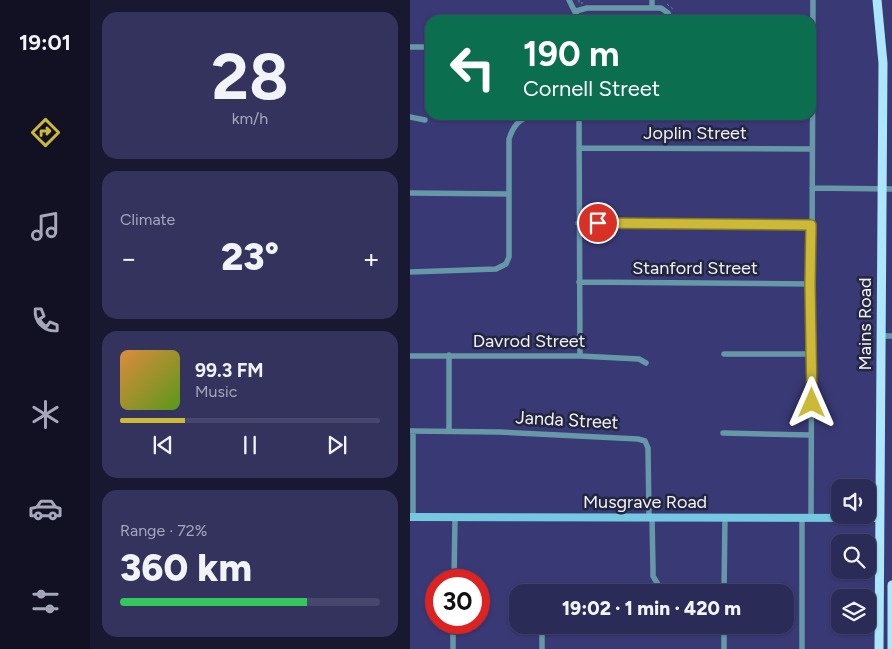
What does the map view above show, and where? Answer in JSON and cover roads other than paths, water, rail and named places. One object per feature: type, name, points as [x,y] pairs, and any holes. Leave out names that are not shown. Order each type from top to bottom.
[{"type":"main road","name":"Mains Road","points":[[877,0],[883,63],[879,649]]},
{"type":"main road","points":[[892,586],[892,649]]},
{"type":"street","points":[[569,0],[577,15]]},
{"type":"street","points":[[652,0],[652,8]]},
{"type":"street","points":[[813,0],[813,15]]},
{"type":"street","points":[[576,12],[587,8],[661,8],[669,15]]},
{"type":"street","points":[[410,47],[425,47]]},
{"type":"street","points":[[410,118],[425,120]]},
{"type":"street","points":[[410,272],[496,269],[506,264],[509,257],[509,139],[512,128],[520,120]]},
{"type":"street","points":[[579,120],[580,356]]},
{"type":"street","points":[[811,518],[812,354],[810,284],[812,120]]},
{"type":"street","name":"Joplin Street","points":[[579,148],[812,149]]},
{"type":"street","points":[[812,188],[892,189]]},
{"type":"street","points":[[410,193],[509,194]]},
{"type":"street","points":[[578,223],[811,225]]},
{"type":"street","name":"Stanford Street","points":[[579,282],[810,284]]},
{"type":"street","points":[[881,336],[892,336]]},
{"type":"street","points":[[724,354],[812,354]]},
{"type":"street","name":"Davrod Street","points":[[410,356],[580,356],[638,359],[646,363]]},
{"type":"street","points":[[449,356],[449,431]]},
{"type":"street","points":[[412,431],[412,517]]},
{"type":"street","name":"Janda Street","points":[[412,431],[500,432],[638,439],[645,441],[648,448],[651,517]]},
{"type":"street","points":[[723,433],[812,436]]},
{"type":"street","name":"Musgrave Road","points":[[412,517],[880,518]]},
{"type":"street","points":[[454,569],[455,517]]},
{"type":"street","points":[[651,517],[653,569],[658,584]]},
{"type":"street","points":[[724,584],[725,518]]},
{"type":"street","points":[[802,518],[802,649]]},
{"type":"street","points":[[453,634],[453,649]]},
{"type":"street","points":[[542,634],[542,649]]},
{"type":"street","points":[[724,634],[724,649]]}]
